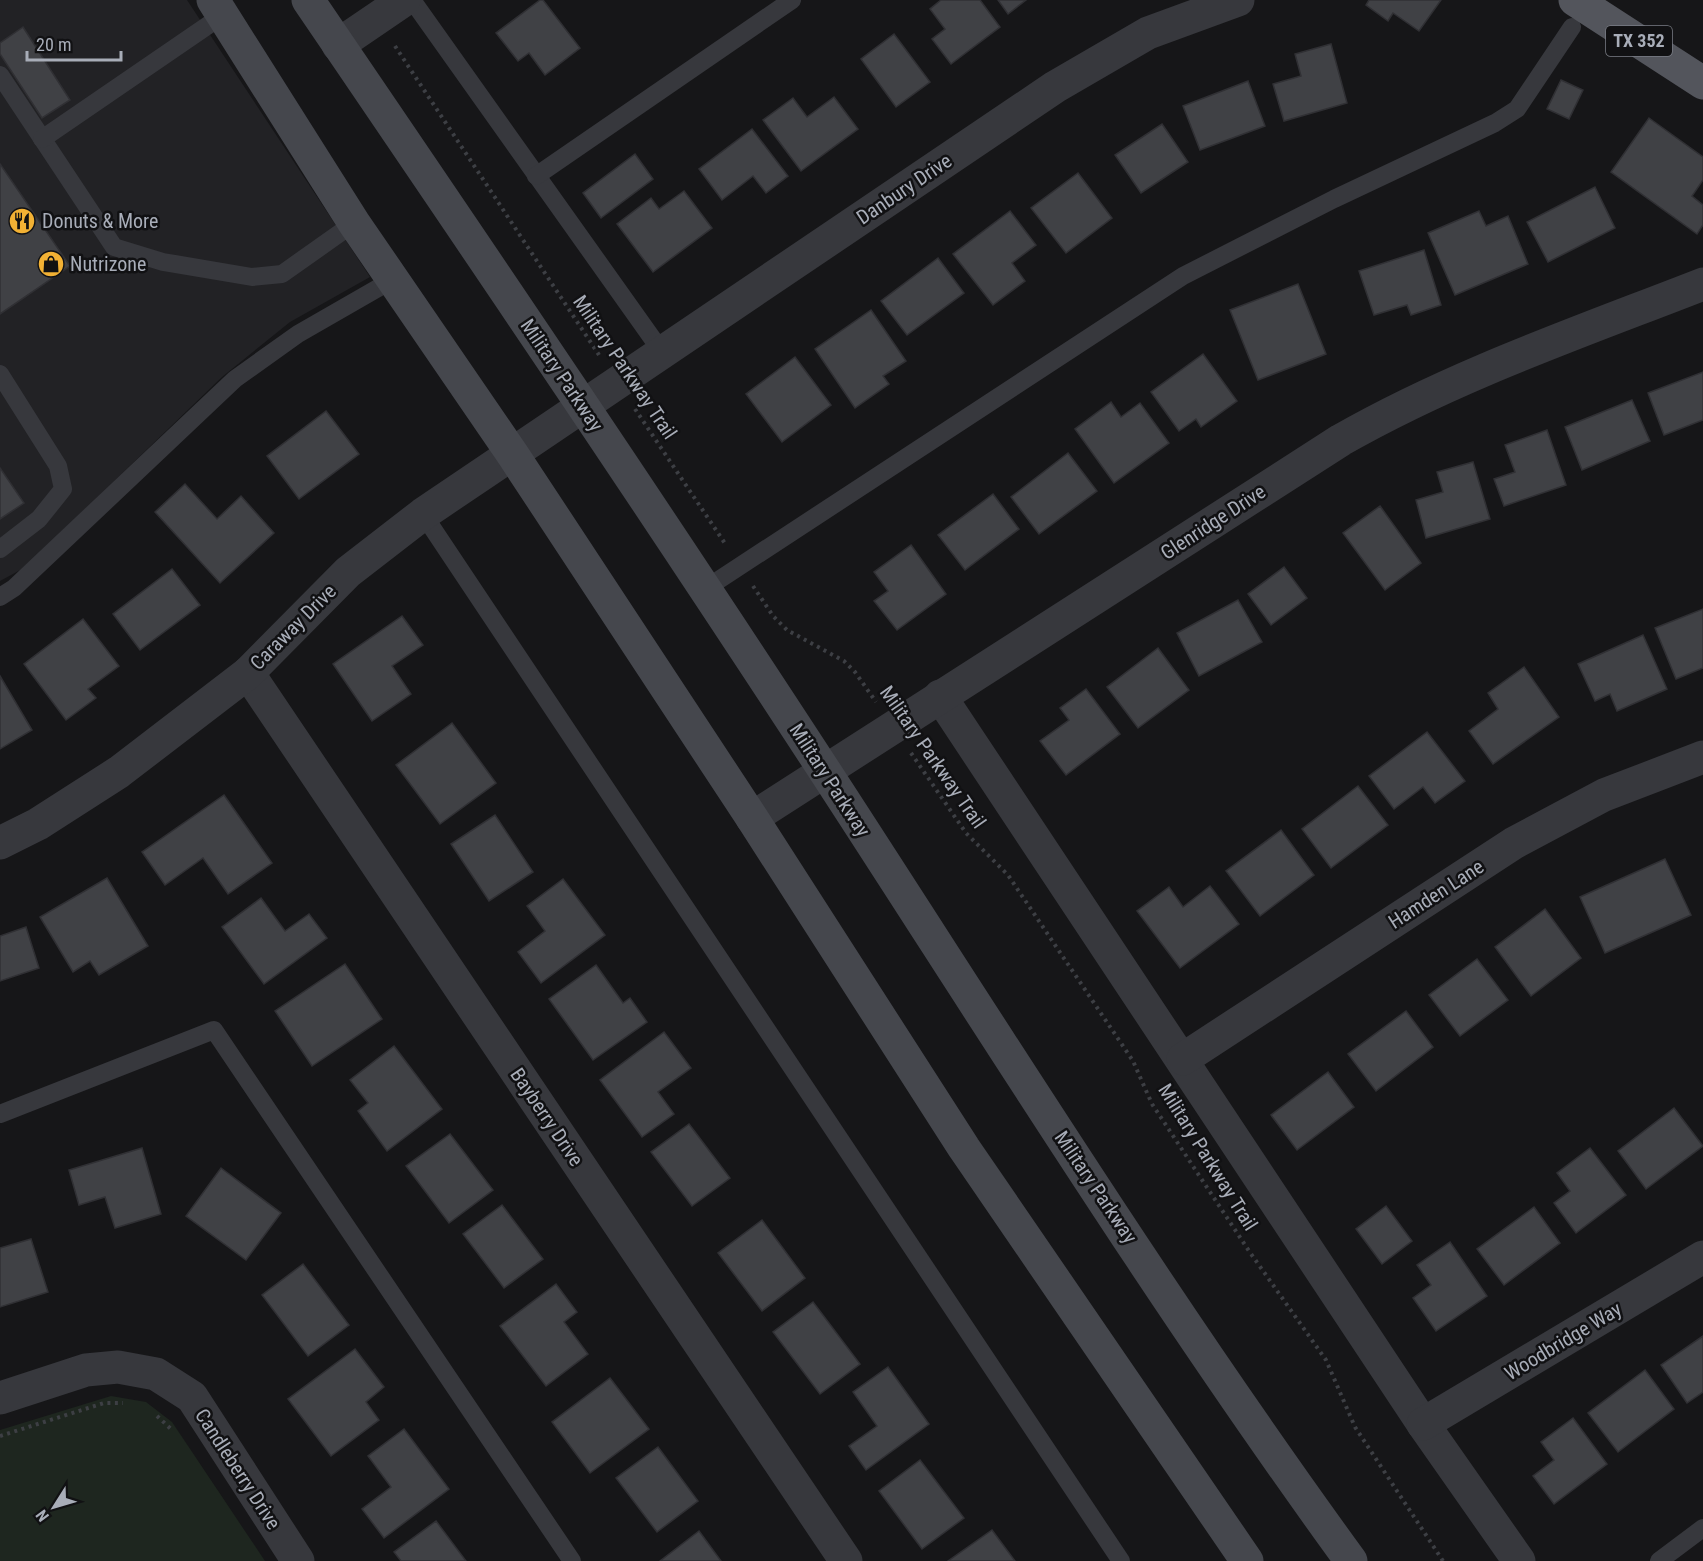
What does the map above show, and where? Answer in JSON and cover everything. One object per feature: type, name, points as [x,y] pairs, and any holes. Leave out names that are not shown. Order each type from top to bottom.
[{"type":"main road","name":"Military Parkway","points":[[308,0],[584,406],[1046,1113],[1288,1475],[1351,1561]]},
{"type":"main road","points":[[218,7],[354,223],[513,455],[752,818],[964,1148],[1247,1561]]},
{"type":"main road","name":"TX 352","points":[[1573,14],[1703,82]]},
{"type":"street","points":[[338,45],[404,0]]},
{"type":"street","name":"Danbury Drive","points":[[584,406],[1056,87],[1148,33],[1238,0]]},
{"type":"street","name":"Glenridge Drive","points":[[752,818],[1341,440],[1388,413],[1443,386],[1703,284]]},
{"type":"street","name":"Caraway Drive","points":[[0,843],[38,824],[119,772],[248,672],[348,572],[423,514],[584,406]]},
{"type":"street","name":"Bayberry Drive","points":[[248,672],[846,1561]]},
{"type":"street","points":[[940,696],[1183,1059],[1423,1424],[1519,1561]]},
{"type":"street","name":"Hamden Lane","points":[[1183,1059],[1514,843],[1604,795],[1703,757]]},
{"type":"street","name":"Woodbridge Way","points":[[1423,1424],[1703,1257]]},
{"type":"street","name":"Candleberry Drive","points":[[0,1398],[86,1371],[118,1366],[156,1374],[192,1397],[298,1561]]},
{"type":"lane","points":[[412,0],[662,352]]},
{"type":"lane","points":[[536,176],[792,0]]},
{"type":"lane","points":[[42,139],[218,7]]},
{"type":"lane","points":[[705,589],[1183,276],[1510,114],[1517,109],[1573,14]]},
{"type":"lane","points":[[0,75],[114,247],[163,262],[252,277],[282,274],[354,223]]},
{"type":"lane","points":[[0,597],[14,588],[94,514],[235,379],[298,334],[392,280]]},
{"type":"lane","points":[[0,374],[58,466],[63,489],[39,519],[0,549]]},
{"type":"lane","points":[[423,514],[1121,1561]]},
{"type":"lane","points":[[0,1114],[214,1030],[572,1561]]},
{"type":"lane","points":[[1659,1561],[1703,1527]]},
{"type":"path","name":"Military Parkway Trail","points":[[376,18],[773,616],[787,630],[844,662],[855,672],[966,833],[1008,875],[1133,1061],[1152,1104],[1249,1251],[1326,1360],[1355,1427],[1443,1561]]},
{"type":"path","points":[[0,1436],[104,1403],[133,1404]]},
{"type":"path","points":[[153,1412],[173,1430]]},
{"type":"shaded area","points":[[0,0],[187,0],[370,277],[290,322],[222,377],[24,568],[0,581]]},
{"type":"shaded area","points":[[111,1396],[146,1402],[172,1422],[265,1561],[0,1561],[0,1430]]},
{"type":"building","points":[[543,0],[580,48],[545,75],[529,53],[518,61],[496,33]]},
{"type":"building","points":[[941,0],[980,0],[1000,27],[951,64],[932,39],[945,29],[930,9]]},
{"type":"building","points":[[998,0],[1026,0],[1008,14]]},
{"type":"building","points":[[1369,0],[1441,0],[1419,31],[1393,13],[1388,21],[1366,5]]},
{"type":"building","points":[[23,27],[70,100],[42,118],[0,54],[0,43]]},
{"type":"building","points":[[894,34],[930,82],[896,107],[861,59]]},
{"type":"building","points":[[1331,44],[1347,103],[1284,121],[1273,84],[1301,76],[1295,54]]},
{"type":"building","points":[[1561,80],[1583,90],[1569,119],[1547,109]]},
{"type":"building","points":[[1248,81],[1265,126],[1200,150],[1183,106]]},
{"type":"building","points":[[834,97],[858,129],[801,171],[763,120],[793,98],[807,117]]},
{"type":"building","points":[[1649,118],[1703,157],[1703,180],[1692,196],[1703,205],[1703,225],[1697,234],[1611,172]]},
{"type":"building","points":[[1162,124],[1188,162],[1141,193],[1115,155]]},
{"type":"building","points":[[752,129],[788,176],[766,193],[753,176],[722,200],[699,169]]},
{"type":"building","points":[[635,154],[653,179],[601,218],[583,193]]},
{"type":"building","points":[[0,164],[70,266],[0,314]]},
{"type":"building","points":[[1078,173],[1112,218],[1066,253],[1031,208]]},
{"type":"building","points":[[1595,187],[1615,228],[1548,262],[1527,222]]},
{"type":"building","points":[[684,191],[712,228],[653,272],[617,224],[651,198],[659,209]]},
{"type":"building","points":[[1010,211],[1036,245],[1012,263],[1025,281],[993,305],[953,254]]},
{"type":"building","points":[[1479,211],[1486,226],[1508,216],[1528,264],[1455,295],[1428,233]]},
{"type":"building","points":[[1424,250],[1441,305],[1411,315],[1407,305],[1374,315],[1359,271]]},
{"type":"building","points":[[938,258],[964,293],[907,335],[881,301]]},
{"type":"building","points":[[1298,284],[1326,354],[1258,380],[1230,310]]},
{"type":"building","points":[[871,310],[906,361],[883,376],[889,384],[855,408],[815,349]]},
{"type":"building","points":[[1203,354],[1237,401],[1201,427],[1196,419],[1179,431],[1151,392]]},
{"type":"building","points":[[795,357],[831,405],[782,442],[746,394]]},
{"type":"building","points":[[1703,372],[1703,420],[1664,435],[1648,393]]},
{"type":"building","points":[[1632,400],[1650,441],[1582,470],[1565,427]]},
{"type":"building","points":[[1111,402],[1121,417],[1140,403],[1169,443],[1114,483],[1075,429]]},
{"type":"building","points":[[326,411],[359,454],[299,499],[267,456]]},
{"type":"building","points":[[1547,430],[1566,485],[1504,506],[1494,479],[1515,472],[1505,445]]},
{"type":"building","points":[[1068,453],[1097,491],[1039,534],[1011,497]]},
{"type":"building","points":[[1473,462],[1490,519],[1426,538],[1416,500],[1443,492],[1437,472]]},
{"type":"building","points":[[0,468],[24,503],[0,519]]},
{"type":"building","points":[[185,484],[217,519],[241,496],[274,533],[220,583],[155,512]]},
{"type":"building","points":[[993,494],[1019,529],[965,570],[938,535]]},
{"type":"building","points":[[1380,506],[1421,563],[1385,590],[1343,533]]},
{"type":"building","points":[[911,545],[946,594],[897,630],[874,601],[888,591],[874,572]]},
{"type":"building","points":[[1284,567],[1307,598],[1271,625],[1248,594]]},
{"type":"building","points":[[172,569],[200,605],[140,650],[113,614]]},
{"type":"building","points":[[1238,600],[1262,642],[1199,676],[1177,633]]},
{"type":"building","points":[[1703,609],[1703,668],[1676,679],[1655,628]]},
{"type":"building","points":[[402,616],[423,645],[392,666],[411,694],[372,721],[333,664]]},
{"type":"building","points":[[83,619],[119,666],[88,689],[96,698],[66,720],[24,664]]},
{"type":"building","points":[[1643,635],[1667,689],[1617,711],[1610,694],[1595,701],[1578,664]]},
{"type":"building","points":[[1158,648],[1189,690],[1138,728],[1107,687]]},
{"type":"building","points":[[1524,667],[1559,717],[1493,764],[1469,731],[1498,709],[1488,693]]},
{"type":"building","points":[[0,676],[32,730],[0,749]]},
{"type":"building","points":[[1086,689],[1120,734],[1066,775],[1040,741],[1069,720],[1060,708]]},
{"type":"building","points":[[452,723],[496,783],[440,824],[396,765]]},
{"type":"building","points":[[1427,732],[1465,781],[1435,803],[1423,787],[1394,809],[1369,776]]},
{"type":"building","points":[[1358,786],[1388,825],[1331,868],[1302,829]]},
{"type":"building","points":[[224,795],[272,863],[228,894],[203,858],[165,885],[142,852]]},
{"type":"building","points":[[495,815],[533,872],[489,901],[451,844]]},
{"type":"building","points":[[1281,830],[1314,875],[1260,916],[1226,871]]},
{"type":"building","points":[[1665,859],[1691,915],[1605,953],[1580,897]]},
{"type":"building","points":[[107,878],[148,946],[99,975],[90,961],[73,972],[40,917]]},
{"type":"building","points":[[563,879],[605,935],[541,983],[518,952],[545,931],[527,906]]},
{"type":"building","points":[[1210,886],[1239,924],[1180,968],[1137,911],[1169,887],[1183,907]]},
{"type":"building","points":[[261,898],[285,931],[309,914],[327,938],[264,984],[222,927]]},
{"type":"building","points":[[1545,909],[1581,958],[1531,996],[1495,947]]},
{"type":"building","points":[[26,927],[39,968],[0,981],[0,936]]},
{"type":"building","points":[[1477,959],[1508,1000],[1460,1036],[1429,995]]},
{"type":"building","points":[[345,964],[382,1019],[312,1066],[275,1011]]},
{"type":"building","points":[[596,965],[623,1003],[630,998],[647,1022],[593,1060],[549,999]]},
{"type":"building","points":[[1406,1011],[1433,1047],[1376,1091],[1348,1054]]},
{"type":"building","points":[[664,1032],[691,1068],[658,1092],[674,1114],[642,1137],[600,1080]]},
{"type":"building","points":[[394,1046],[442,1109],[387,1151],[358,1111],[368,1103],[350,1080]]},
{"type":"building","points":[[1328,1072],[1354,1107],[1297,1150],[1271,1115]]},
{"type":"building","points":[[1674,1108],[1703,1146],[1646,1189],[1618,1151]]},
{"type":"building","points":[[689,1124],[730,1178],[692,1206],[651,1152]]},
{"type":"building","points":[[450,1134],[493,1190],[449,1223],[406,1166]]},
{"type":"building","points":[[142,1148],[161,1214],[115,1228],[105,1197],[79,1205],[69,1170]]},
{"type":"building","points":[[1590,1148],[1626,1195],[1576,1233],[1554,1203],[1570,1191],[1557,1173]]},
{"type":"building","points":[[221,1168],[281,1213],[246,1260],[186,1216]]},
{"type":"building","points":[[502,1205],[543,1259],[504,1288],[463,1234]]},
{"type":"building","points":[[1386,1206],[1412,1241],[1382,1264],[1356,1229]]},
{"type":"building","points":[[1534,1207],[1560,1243],[1504,1285],[1477,1249]]},
{"type":"building","points":[[762,1220],[805,1278],[762,1311],[718,1253]]},
{"type":"building","points":[[31,1239],[48,1292],[0,1307],[0,1248]]},
{"type":"building","points":[[1450,1242],[1487,1296],[1436,1331],[1413,1298],[1431,1285],[1417,1265]]},
{"type":"building","points":[[303,1264],[349,1325],[308,1356],[262,1295]]},
{"type":"building","points":[[556,1284],[577,1312],[564,1322],[588,1354],[546,1386],[500,1326]]},
{"type":"building","points":[[813,1302],[860,1364],[820,1394],[773,1332]]},
{"type":"building","points":[[1703,1336],[1703,1392],[1687,1403],[1661,1365]]},
{"type":"building","points":[[355,1349],[384,1387],[366,1402],[379,1420],[331,1456],[288,1399]]},
{"type":"building","points":[[888,1367],[929,1424],[866,1470],[849,1446],[877,1426],[853,1392]]},
{"type":"building","points":[[1645,1370],[1674,1409],[1618,1452],[1588,1413]]},
{"type":"building","points":[[610,1378],[649,1429],[590,1473],[552,1422]]},
{"type":"building","points":[[1573,1418],[1607,1464],[1554,1504],[1533,1476],[1554,1460],[1541,1442]]},
{"type":"building","points":[[404,1429],[449,1489],[384,1538],[362,1509],[391,1487],[368,1456]]},
{"type":"building","points":[[658,1447],[698,1501],[657,1532],[616,1478]]},
{"type":"building","points":[[920,1460],[964,1518],[922,1549],[879,1491]]},
{"type":"building","points":[[436,1521],[466,1561],[401,1561],[394,1552]]},
{"type":"building","points":[[992,1530],[1015,1561],[948,1561]]},
{"type":"building","points":[[699,1531],[721,1561],[660,1561]]},
{"type":"place","name":"Donuts & More","points":[[22,221]]},
{"type":"place","name":"Nutrizone","points":[[51,264]]}]
